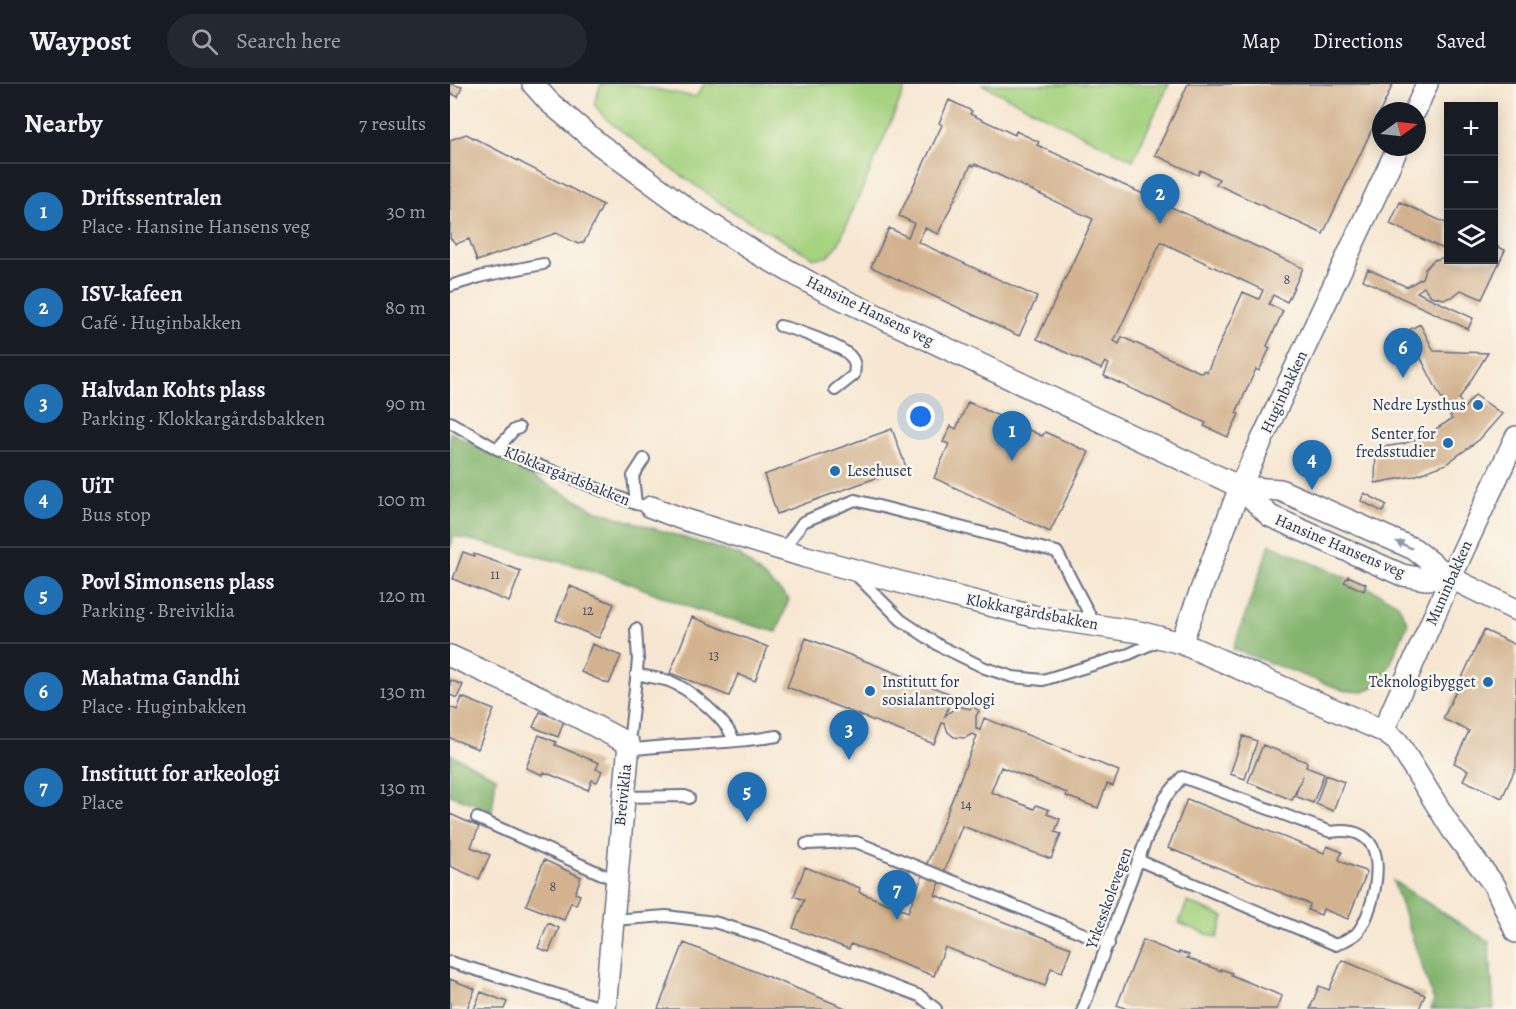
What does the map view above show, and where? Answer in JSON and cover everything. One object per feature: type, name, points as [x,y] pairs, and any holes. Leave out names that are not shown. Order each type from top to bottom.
[{"type":"street","name":"Hansine Hansens veg","points":[[533,84],[549,102],[599,144],[686,208],[755,252],[825,291],[1240,487],[1270,516],[1402,575],[1425,579],[1451,578]]},
{"type":"street","points":[[1419,102],[1427,84]]},
{"type":"street","name":"Huginbakken","points":[[1172,641],[1240,487],[1394,156]]},
{"type":"street","name":"Muninbakken","points":[[1383,731],[1516,437]]},
{"type":"street","name":"Hansine Hansens veg","points":[[1240,487],[1280,490],[1414,549],[1451,578],[1516,610]]},
{"type":"street","name":"Klokkargårdsbakken","points":[[644,506],[783,550],[1033,616],[1172,641],[1383,731],[1397,741],[1403,749],[1453,831],[1495,886],[1516,932]]},
{"type":"street","name":"Breiviklia","points":[[450,657],[542,698],[628,747],[605,1009]]},
{"type":"lane","points":[[451,285],[543,264]]},
{"type":"lane","points":[[780,326],[798,330],[850,354],[855,364],[854,375],[835,390]]},
{"type":"lane","name":"Klokkargårdsbakken","points":[[450,422],[497,449],[644,506]]},
{"type":"lane","points":[[497,449],[514,430],[519,428]]},
{"type":"lane","points":[[644,459],[633,476],[644,506]]},
{"type":"lane","points":[[783,550],[803,522],[855,500],[1057,552],[1095,626]]},
{"type":"lane","points":[[849,568],[901,620],[940,646],[985,668],[1013,677],[1043,680],[1172,641]]},
{"type":"lane","points":[[636,629],[636,674],[628,747],[734,741],[777,736]]},
{"type":"lane","points":[[636,674],[670,682],[696,698],[730,730],[734,741]]},
{"type":"lane","name":"Yrkesskolevegen","points":[[1083,1009],[1138,860],[1166,798],[1182,777],[1331,832],[1347,830],[1356,833],[1371,844],[1376,864],[1376,883],[1372,905],[1356,933],[1336,945],[1138,860]]},
{"type":"lane","points":[[623,797],[685,796],[689,798]]},
{"type":"lane","points":[[477,818],[615,880]]},
{"type":"lane","points":[[806,844],[856,842],[1108,944]]},
{"type":"lane","points":[[612,920],[666,916],[714,922],[760,936],[920,996],[936,1009]]},
{"type":"lane","points":[[450,962],[605,1009]]},
{"type":"green space","points":[[601,84],[629,84],[696,97],[704,84],[907,84],[838,245],[827,257],[814,258],[735,213],[606,119],[594,104]]},
{"type":"green space","points":[[981,84],[1169,84],[1133,160]]},
{"type":"green space","points":[[450,432],[595,510],[739,555],[789,599],[777,632],[694,609],[624,581],[577,566],[454,536],[450,549]]},
{"type":"green space","points":[[1270,544],[1371,589],[1398,604],[1408,623],[1383,681],[1364,692],[1345,691],[1233,649]]},
{"type":"green space","points":[[450,754],[496,777],[492,811],[450,795]]},
{"type":"green space","points":[[1393,881],[1489,942],[1494,1009],[1431,1009],[1434,1001]]},
{"type":"green space","points":[[1187,902],[1224,917],[1217,938],[1179,923]]},
{"type":"building","points":[[450,84],[462,87],[458,97],[450,93]]},
{"type":"building","points":[[1188,84],[1393,84],[1385,102],[1372,102],[1372,129],[1323,234],[1216,184],[1219,179],[1200,170],[1198,175],[1155,155]]},
{"type":"building","points":[[949,100],[972,111],[970,114],[1015,135],[1016,131],[1039,142],[1037,145],[1303,268],[1287,302],[1273,295],[1269,304],[1283,311],[1267,346],[1270,348],[1259,371],[1256,369],[1228,437],[1204,426],[1206,423],[1104,376],[1109,364],[1105,362],[1101,369],[1037,339],[1093,219],[975,164],[971,165],[938,234],[925,228],[918,242],[1037,297],[1019,336],[871,267],[889,228],[908,237],[914,223],[899,216],[942,125],[939,123]],"holes":[[[1161,242],[1263,290],[1259,299],[1243,292],[1207,372],[1204,370],[1202,373],[1122,337],[1119,344],[1114,341]]]},
{"type":"building","points":[[466,134],[603,205],[584,242],[578,244],[556,233],[477,261],[469,239],[456,244],[450,238],[450,140]]},
{"type":"building","points":[[1400,202],[1444,222],[1444,249],[1390,224]]},
{"type":"building","points":[[1498,247],[1505,250],[1482,299],[1461,290],[1452,297],[1444,299],[1431,296],[1424,287],[1417,292],[1473,318],[1468,329],[1363,280],[1368,269],[1407,287],[1422,278],[1425,269],[1434,260],[1442,258],[1444,264],[1498,264]]},
{"type":"building","name":"Nedre Lysthus","points":[[1420,324],[1434,351],[1488,353],[1459,399],[1464,408],[1475,395],[1502,414],[1479,440],[1446,464],[1414,476],[1375,483],[1376,448],[1403,444],[1423,437],[1452,419],[1407,331]]},
{"type":"building","points":[[968,402],[1042,436],[1045,432],[1089,452],[1050,532],[934,478],[949,444],[943,442],[951,426],[956,429]]},
{"type":"building","name":"Lesehuset","points":[[892,429],[906,467],[777,514],[764,475]]},
{"type":"building","points":[[1364,493],[1387,505],[1383,512],[1361,501]]},
{"type":"building","points":[[463,552],[521,571],[509,602],[453,579]]},
{"type":"building","points":[[1348,576],[1366,584],[1364,591],[1344,582]]},
{"type":"building","points":[[570,586],[614,604],[599,638],[556,620]]},
{"type":"building","points":[[692,617],[768,647],[755,681],[738,674],[729,696],[670,673]]},
{"type":"building","name":"Teknologibygget","points":[[1484,630],[1516,645],[1516,767],[1502,798],[1463,780],[1468,770],[1454,763],[1469,731],[1443,719]]},
{"type":"building","points":[[806,638],[953,695],[945,716],[955,708],[970,709],[972,706],[979,711],[976,716],[976,729],[980,730],[984,718],[1119,771],[1113,786],[1107,784],[1098,808],[1001,767],[991,792],[1034,809],[1036,805],[1049,810],[1047,814],[1060,819],[1055,832],[1061,834],[1051,859],[962,826],[935,895],[1071,948],[1062,972],[1051,968],[1045,986],[945,947],[934,976],[851,944],[849,949],[793,928],[804,900],[794,896],[805,867],[860,888],[859,892],[908,912],[977,736],[972,734],[965,738],[954,737],[942,723],[934,744],[787,687]]},
{"type":"building","points":[[592,644],[621,656],[609,684],[581,672]]},
{"type":"building","points":[[450,680],[463,685],[457,698],[450,695]]},
{"type":"building","points":[[462,697],[494,710],[478,749],[450,738],[450,707],[457,710]]},
{"type":"building","points":[[540,712],[564,721],[558,737],[533,727]]},
{"type":"building","points":[[539,735],[556,742],[555,745],[599,763],[596,769],[602,771],[597,782],[592,780],[588,790],[544,772],[543,775],[526,768]]},
{"type":"building","points":[[1243,736],[1257,741],[1245,779],[1230,774]]},
{"type":"building","points":[[1263,745],[1307,762],[1306,767],[1324,774],[1313,803],[1295,796],[1303,775],[1292,800],[1248,782]]},
{"type":"building","points":[[1326,775],[1344,782],[1333,811],[1316,804]]},
{"type":"building","points":[[1187,799],[1324,853],[1327,846],[1342,852],[1339,859],[1342,862],[1367,872],[1348,919],[1323,909],[1321,915],[1308,910],[1310,904],[1168,848]]},
{"type":"building","points":[[450,814],[479,827],[471,847],[490,855],[479,879],[450,866]]},
{"type":"building","points":[[544,860],[581,877],[575,893],[580,895],[576,905],[571,902],[564,920],[526,905]]},
{"type":"building","points":[[548,923],[559,928],[549,952],[538,948]]},
{"type":"building","points":[[1143,940],[1178,954],[1179,952],[1189,955],[1187,958],[1232,973],[1231,975],[1282,996],[1277,1009],[1127,1009],[1117,1005]]},
{"type":"building","points":[[684,943],[848,1009],[658,1009]]},
{"type":"building","points":[[1342,960],[1425,995],[1419,1009],[1310,1009],[1319,986],[1329,990]]},
{"type":"building","points":[[450,979],[475,989],[467,1009],[450,1009]]},
{"type":"building","points":[[481,992],[507,1002],[504,1009],[474,1009]]},
{"type":"place","name":"ISV-kafeen","points":[[1160,224]]},
{"type":"place","name":"Mahatma Gandhi","points":[[1403,378]]},
{"type":"place","name":"Nedre Lysthus","points":[[1478,405]]},
{"type":"place","name":"Senter for fredsstudier","points":[[1448,443]]},
{"type":"place","name":"Driftssentralen","points":[[1012,461]]},
{"type":"place","name":"Lesehuset","points":[[835,471]]},
{"type":"place","name":"UiT","points":[[1312,490]]},
{"type":"place","name":"Teknologibygget","points":[[1488,682]]},
{"type":"place","name":"Institutt for sosialantropologi","points":[[870,691]]},
{"type":"place","name":"Halvdan Kohts plass","points":[[849,760]]},
{"type":"place","name":"Povl Simonsens plass","points":[[747,822]]},
{"type":"place","name":"Institutt for arkeologi","points":[[897,920]]}]
